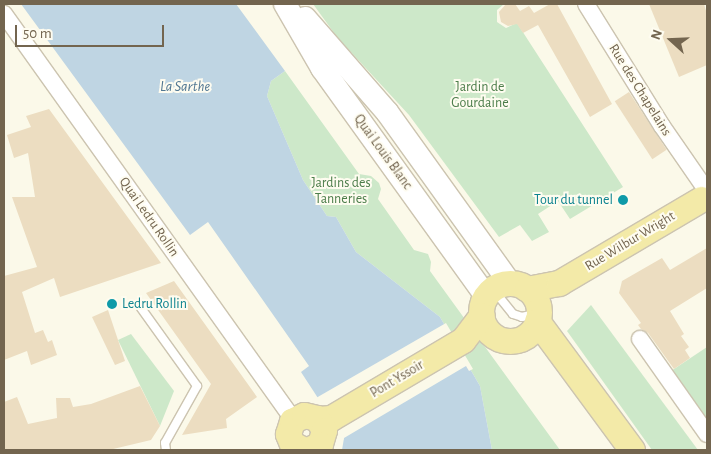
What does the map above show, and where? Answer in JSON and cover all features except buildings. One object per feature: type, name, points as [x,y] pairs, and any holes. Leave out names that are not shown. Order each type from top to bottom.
[{"type":"main road","name":"Quai Louis Blanc","points":[[289,4],[387,112],[503,316],[632,450]]},
{"type":"main road","name":"Rue Wilbur Wright","points":[[503,316],[559,283],[702,186]]},
{"type":"main road","name":"Quai Louis Blanc","points":[[503,316],[554,364],[615,450]]},
{"type":"main road","name":"Pont Yssoir","points":[[307,438],[503,316]]},
{"type":"street","name":"Rue des Chapelains","points":[[586,4],[702,186]]},
{"type":"street","name":"Quai Ledru Rollin","points":[[4,14],[307,438]]},
{"type":"street","points":[[640,339],[707,434]]},
{"type":"lane","name":"Quai Louis Blanc","points":[[289,4],[329,60]]},
{"type":"lane","points":[[140,308],[197,386],[165,443],[166,450]]},
{"type":"green space","name":"Jardin de Gourdaine","points":[[313,4],[504,4],[497,10],[497,22],[506,28],[517,23],[623,187],[570,219],[558,201],[538,214],[549,232],[532,241],[520,225],[499,237],[409,115],[337,37]]},
{"type":"green space","name":"Jardins des Tanneries","points":[[285,71],[359,174],[371,176],[379,183],[381,189],[378,199],[414,250],[428,254],[431,262],[430,271],[560,450],[492,450],[480,386],[440,317],[356,252],[336,217],[327,216],[303,180],[267,96],[271,81]]},
{"type":"green space","points":[[591,305],[698,450],[652,450],[567,331]]},
{"type":"green space","points":[[131,334],[174,391],[160,426],[118,340]]},
{"type":"green space","points":[[707,347],[707,421],[671,371]]},
{"type":"water","name":"La Sarthe","points":[[21,4],[236,4],[285,71],[271,81],[267,96],[303,180],[327,216],[336,217],[356,252],[440,317],[480,386],[492,450],[342,450],[344,438],[301,372],[309,366],[208,222],[190,235]]},
{"type":"pier","points":[[446,323],[473,369],[469,371],[466,366],[344,438],[339,450],[342,439],[316,398]]},
{"type":"place","name":"Tour du tunnel","points":[[623,200]]},
{"type":"place","name":"Ledru Rollin","points":[[112,304]]}]
